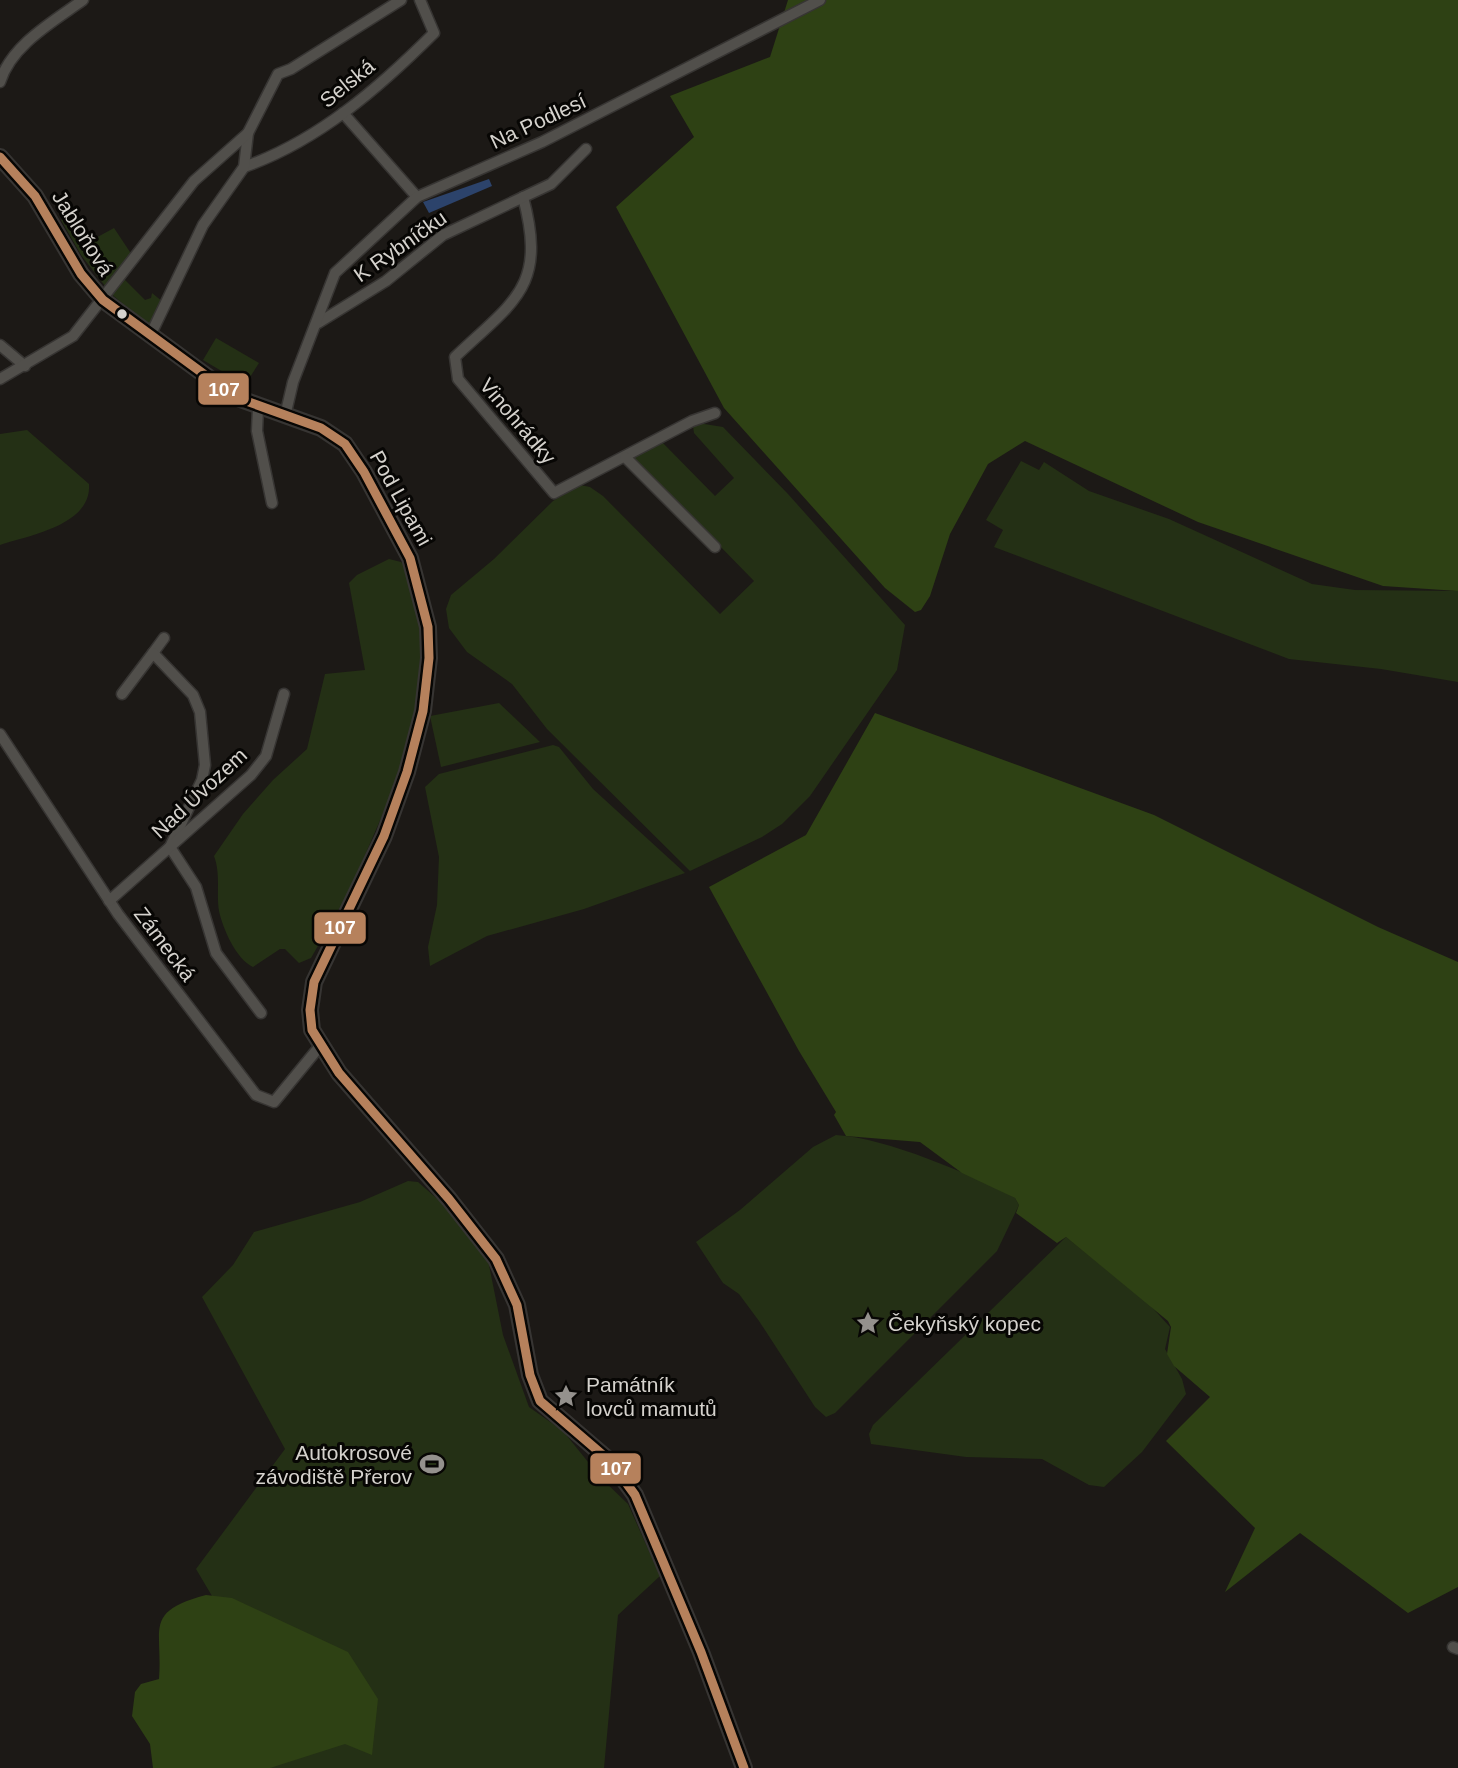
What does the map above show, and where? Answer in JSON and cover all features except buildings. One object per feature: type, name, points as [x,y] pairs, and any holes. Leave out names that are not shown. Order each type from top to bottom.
[{"type":"main road","name":"Jabloňová","points":[[0,157],[35,196],[81,274],[103,300]]},
{"type":"main road","name":"Pod Lipami","points":[[103,300],[235,397],[258,408],[330,432],[356,458],[414,567],[428,627],[426,692],[407,772],[377,854],[314,984],[310,1018],[320,1046]]},
{"type":"main road","points":[[320,1046],[496,1259],[517,1305],[530,1375],[540,1401],[603,1454],[630,1486],[657,1542],[727,1716],[744,1768]]},
{"type":"street","points":[[0,82],[3,74],[35,35],[83,0]]},
{"type":"street","points":[[150,336],[203,225],[244,167],[248,134],[278,74],[401,0]]},
{"type":"street","name":"Selská","points":[[244,167],[301,143],[343,113],[434,33],[420,0]]},
{"type":"street","name":"Na Podlesí","points":[[317,323],[335,273],[416,197],[542,142],[821,0]]},
{"type":"street","points":[[343,113],[416,197]]},
{"type":"street","points":[[0,379],[68,340],[103,300],[194,181],[248,134]]},
{"type":"street","name":"K Rybníčku","points":[[317,323],[386,281],[443,235],[551,184],[586,149]]},
{"type":"street","name":"Vinohrádky","points":[[523,197],[532,230],[530,272],[514,301],[455,357],[458,379],[554,493],[692,421],[715,413]]},
{"type":"street","points":[[285,416],[288,394],[317,323]]},
{"type":"street","points":[[0,345],[25,366]]},
{"type":"street","points":[[258,408],[257,430],[272,503]]},
{"type":"street","points":[[625,457],[715,547]]},
{"type":"street","points":[[122,694],[164,638]]},
{"type":"street","points":[[153,653],[193,695],[200,712],[205,765],[202,780],[170,847],[196,887],[216,953],[261,1013]]},
{"type":"street","name":"Nad Úvozem","points":[[109,901],[251,775],[266,756],[284,694]]},
{"type":"street","name":"Zámecká","points":[[0,734],[109,901],[256,1094],[274,1102],[320,1046]]},
{"type":"green space","points":[[788,0],[1458,0],[1458,591],[1383,586],[1198,522],[1025,441],[988,464],[950,534],[930,596],[921,610],[915,612],[885,588],[724,408],[616,207],[694,137],[670,96],[770,57]]},
{"type":"green space","points":[[76,211],[92,240],[114,228],[134,258],[109,291],[81,255],[61,220]]},
{"type":"green space","points":[[122,277],[145,300],[151,298],[152,293],[163,302],[150,326],[110,293]]},
{"type":"green space","points":[[216,338],[259,363],[245,385],[203,360]]},
{"type":"green space","points":[[698,423],[723,427],[788,494],[905,625],[897,670],[810,796],[782,824],[762,837],[690,871],[547,729],[512,684],[467,652],[449,628],[446,609],[451,595],[494,559],[553,501],[580,485],[590,487],[603,496],[720,614],[754,581],[633,457],[661,441],[715,496],[734,478],[694,433],[693,426]]},
{"type":"green space","points":[[27,430],[89,484],[87,498],[81,509],[70,519],[42,532],[0,545],[0,434]]},
{"type":"green space","points":[[1021,461],[1039,470],[1044,462],[1089,491],[1169,519],[1312,584],[1355,590],[1458,591],[1458,682],[1381,669],[1289,659],[994,547],[1003,530],[986,520]]},
{"type":"green space","points":[[389,559],[401,562],[408,570],[422,632],[416,716],[400,774],[350,890],[311,958],[299,963],[285,949],[280,949],[253,967],[236,951],[224,926],[219,911],[214,856],[243,814],[273,780],[307,749],[325,674],[365,670],[349,583],[357,575]]},
{"type":"green space","points":[[499,703],[540,742],[441,767],[430,716]]},
{"type":"green space","points":[[875,713],[1154,815],[1378,927],[1458,962],[1458,1587],[1408,1613],[1300,1533],[1225,1592],[1255,1528],[1166,1441],[1210,1397],[1174,1366],[1167,1354],[1171,1327],[1168,1321],[1066,1237],[1057,1243],[1016,1213],[1019,1205],[1015,1198],[962,1173],[920,1142],[846,1136],[834,1115],[836,1112],[799,1051],[709,887],[806,835]]},
{"type":"green space","points":[[553,745],[559,747],[593,789],[685,873],[584,909],[487,936],[430,966],[428,947],[437,905],[439,857],[425,787],[439,774]]},
{"type":"green space","points":[[836,1135],[879,1143],[952,1168],[1015,1198],[1019,1205],[997,1251],[835,1413],[826,1417],[815,1407],[739,1294],[723,1283],[696,1242],[740,1210],[813,1147]]},
{"type":"green space","name":"Autokrosové závodiště Přerov","points":[[408,1181],[418,1182],[442,1203],[488,1260],[503,1335],[529,1407],[563,1431],[601,1478],[628,1504],[660,1576],[618,1615],[604,1768],[264,1768],[247,1655],[196,1569],[285,1449],[202,1297],[233,1265],[254,1232],[360,1202]]},
{"type":"green space","points":[[1066,1237],[1149,1304],[1170,1327],[1165,1349],[1182,1379],[1186,1394],[1142,1452],[1104,1487],[1089,1485],[1042,1459],[966,1457],[871,1444],[869,1434],[873,1425]]},
{"type":"green space","points":[[206,1595],[232,1598],[348,1652],[378,1699],[372,1755],[345,1744],[270,1768],[153,1768],[150,1744],[132,1716],[135,1692],[141,1684],[159,1679],[159,1634],[164,1616],[186,1601]]},
{"type":"water","points":[[489,179],[492,186],[429,213],[423,202]]},
{"type":"transit line","name":"107","points":[[0,157],[35,196],[81,274],[103,300],[235,397],[321,428],[345,444],[364,472],[410,558],[428,627],[429,658],[423,711],[407,772],[384,836],[314,982],[310,1010],[312,1030],[339,1073],[449,1199],[496,1259],[517,1305],[530,1375],[540,1401],[611,1462],[635,1495],[701,1652],[744,1768]]},
{"type":"place","name":"Čekyňský kopec","points":[[868,1323]]},
{"type":"place","name":"Památník lovců mamutů","points":[[566,1396]]},
{"type":"place","name":"Autokrosové závodiště Přerov","points":[[432,1464]]}]
